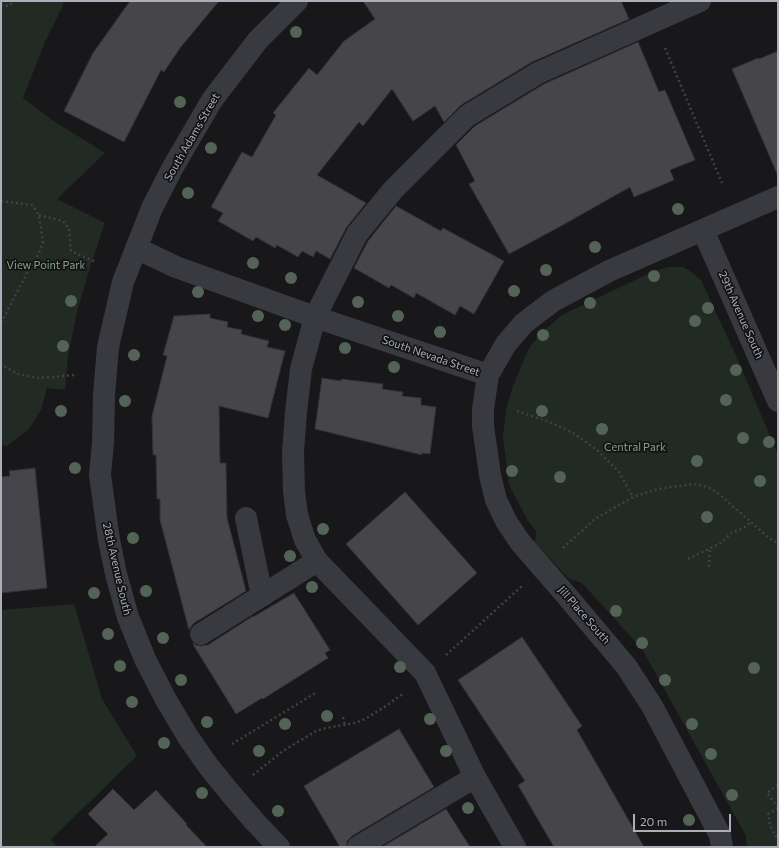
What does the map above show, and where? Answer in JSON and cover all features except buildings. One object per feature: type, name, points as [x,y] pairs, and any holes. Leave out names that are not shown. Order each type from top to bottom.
[{"type":"street","name":"South Adams Street","points":[[136,248],[152,208],[169,174],[212,100],[258,40],[297,1]]},
{"type":"street","points":[[515,847],[475,777],[425,673],[317,561],[304,540],[297,515],[294,491],[293,452],[301,369],[315,317],[357,234],[393,190],[467,116],[538,73],[700,1]]},
{"type":"street","name":"South Nevada Street","points":[[136,248],[176,267],[315,317],[488,376],[506,344],[524,323],[554,301],[609,271],[778,197]]},
{"type":"street","name":"29th Avenue South","points":[[703,230],[778,401]]},
{"type":"street","name":"28th Avenue South","points":[[136,248],[123,282],[108,347],[104,395],[103,443],[100,475],[108,540],[116,574],[128,617],[145,659],[165,698],[188,737],[209,767],[245,811],[279,847]]},
{"type":"street","name":"Jill Place South","points":[[488,376],[483,409],[483,426],[490,475],[496,500],[506,521],[520,542],[626,666],[652,706],[720,835],[722,847]]},
{"type":"street","points":[[246,518],[262,596]]},
{"type":"street","points":[[201,634],[317,561]]},
{"type":"street","points":[[358,847],[475,777]]},
{"type":"path","points":[[1,5],[6,6],[11,4],[12,1]]},
{"type":"path","points":[[664,47],[722,183]]},
{"type":"path","points":[[1,201],[32,205],[39,215],[43,243],[35,262],[26,273],[1,323]]},
{"type":"path","points":[[39,215],[63,221],[69,229],[71,250],[96,262]]},
{"type":"path","points":[[1,363],[18,374],[39,378],[74,375]]},
{"type":"path","points":[[517,411],[573,432],[597,450],[619,472],[633,497]]},
{"type":"path","points":[[562,549],[595,520],[633,497],[658,489],[693,484],[708,487],[719,494],[769,538],[778,542]]},
{"type":"path","points":[[688,559],[721,543],[731,533],[744,528],[751,522]]},
{"type":"path","points":[[709,567],[710,549]]},
{"type":"path","points":[[445,656],[526,582]]},
{"type":"path","points":[[252,776],[283,751],[316,731],[355,723],[365,719],[398,698],[407,690]]},
{"type":"path","points":[[232,744],[317,692]]},
{"type":"path","points":[[343,717],[345,725]]},
{"type":"path","points":[[778,785],[767,793],[778,808],[768,814],[770,826],[778,840]]},
{"type":"green space","name":"View Point Park","points":[[1,1],[65,1],[45,42],[23,98],[52,120],[105,153],[57,199],[105,223],[77,312],[68,356],[65,390],[47,388],[41,410],[29,429],[7,446],[1,445]]},
{"type":"green space","name":"Central Park","points":[[669,267],[683,267],[701,280],[738,360],[778,455],[778,847],[747,847],[746,836],[642,649],[582,583],[568,578],[535,543],[536,531],[528,521],[509,485],[503,438],[506,409],[513,386],[529,348],[541,333],[562,315],[654,271]]},
{"type":"green space","points":[[74,604],[102,699],[137,756],[51,839],[57,847],[1,847],[1,610]]}]
